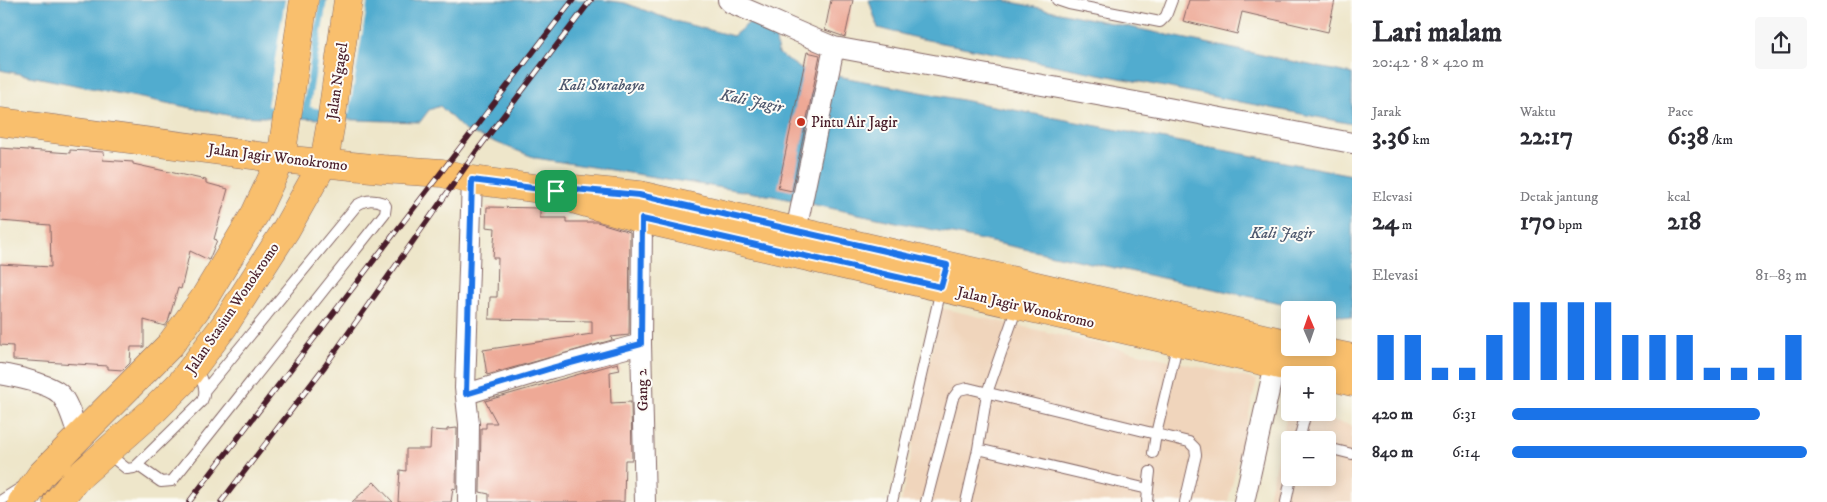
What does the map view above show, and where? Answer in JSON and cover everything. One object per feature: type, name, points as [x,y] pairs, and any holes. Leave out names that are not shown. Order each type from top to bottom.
[{"type":"main road","points":[[281,159],[304,0]]},
{"type":"main road","name":"Jalan Ngagel","points":[[324,162],[348,0]]},
{"type":"main road","name":"Jalan Jagir Wonokromo","points":[[0,122],[281,159],[442,173],[472,180],[556,191],[580,189],[639,195],[799,218],[1018,305],[1180,331]]},
{"type":"main road","name":"Jalan Stasiun Wonokromo","points":[[22,502],[41,475],[170,345],[203,300],[255,214],[281,159]]},
{"type":"main road","name":"Jalan Stasiun Wonokromo","points":[[57,502],[76,479],[154,410],[196,365],[224,326],[285,230],[324,162]]},
{"type":"main road","name":"Jalan Jagir Wonokromo","points":[[556,191],[572,199],[642,219],[944,276],[1281,354]]},
{"type":"main road","name":"Jalan Jagir Wonokromo","points":[[1289,356],[1318,365],[1352,382]]},
{"type":"main road","name":"Jalan Jagir Wonokromo","points":[[1318,365],[1352,358]]},
{"type":"street","points":[[728,0],[731,3],[781,22],[833,54],[1163,107],[1352,143]]},
{"type":"street","points":[[799,218],[833,54]]},
{"type":"street","points":[[468,502],[469,424],[466,394],[472,180]]},
{"type":"street","name":"Gang 2","points":[[642,219],[641,344],[645,502]]},
{"type":"street","points":[[466,394],[641,344]]},
{"type":"street","points":[[1244,502],[1282,356]]},
{"type":"street","points":[[0,374],[40,384],[60,394],[79,437]]},
{"type":"lane","points":[[1057,0],[1160,22],[1166,16],[1172,0]]},
{"type":"lane","points":[[106,452],[127,469],[137,465],[199,406],[206,390],[357,205],[361,202],[372,200],[384,203],[386,206],[385,213],[172,481],[161,482],[137,465]]},
{"type":"lane","points":[[892,502],[944,276]]},
{"type":"lane","points":[[966,502],[978,449],[987,393],[1018,305]]},
{"type":"lane","points":[[1153,453],[1180,331]]},
{"type":"lane","points":[[196,365],[206,390]]},
{"type":"lane","points":[[926,502],[953,398],[959,390],[968,388],[1189,442],[1195,448],[1196,455],[1185,502]]},
{"type":"lane","points":[[978,449],[1148,488]]},
{"type":"lane","points":[[1336,450],[1352,454]]},
{"type":"lane","points":[[1147,502],[1150,472]]},
{"type":"lane","points":[[0,501],[41,475]]},
{"type":"lane","points":[[1286,502],[1289,486]]},
{"type":"shaded area","points":[[941,308],[1257,380],[1228,502],[901,502]]},
{"type":"shaded area","points":[[1285,421],[1334,421],[1352,425],[1352,502],[1267,502],[1281,441],[1281,486],[1336,486],[1336,431],[1283,431]]},
{"type":"water","points":[[0,0],[603,0],[625,3],[671,20],[733,36],[750,22],[774,26],[778,53],[801,69],[1352,175],[1352,318],[1336,315],[1336,301],[1281,301],[1281,303],[773,196],[536,158],[464,130],[440,106],[429,110],[420,122],[232,116],[0,70]]},
{"type":"water","points":[[869,0],[1002,0],[1352,74],[1352,124],[917,38],[878,28]]},
{"type":"pier","points":[[285,0],[320,0],[302,112],[267,106]]},
{"type":"pier","points":[[327,0],[368,0],[349,114],[310,107]]},
{"type":"building","points":[[831,0],[853,0],[845,37],[825,30]]},
{"type":"building","points":[[1189,0],[1335,0],[1328,32],[1242,12],[1237,34],[1183,21]]},
{"type":"building","name":"Pintu Air Jagir","points":[[807,52],[820,55],[792,191],[778,188]]},
{"type":"building","points":[[0,148],[70,153],[70,150],[104,152],[103,160],[133,162],[133,164],[206,180],[206,183],[228,189],[214,239],[217,240],[209,260],[190,251],[181,289],[178,288],[168,322],[165,326],[144,320],[144,347],[131,347],[130,363],[123,370],[108,369],[108,366],[13,360],[13,346],[0,345],[0,264],[51,267],[50,225],[0,221]]},
{"type":"building","points":[[487,207],[540,208],[540,218],[566,218],[566,222],[597,222],[630,232],[629,335],[611,337],[612,340],[487,375],[483,350],[592,334],[592,321],[489,319],[490,297],[497,297],[498,258],[493,258],[495,228],[486,227]]},
{"type":"building","points":[[618,363],[620,370],[610,372],[611,403],[631,402],[632,460],[625,460],[624,502],[489,502],[489,494],[480,492],[481,428],[486,428],[486,423],[497,423],[485,401]]},
{"type":"building","points":[[457,428],[456,489],[453,488],[451,502],[398,502],[400,470],[406,471],[406,449],[430,449],[431,430],[447,431],[447,429]]},
{"type":"building","points":[[374,482],[393,502],[352,502]]},
{"type":"railway","points":[[189,502],[573,0]]},
{"type":"railway","points":[[221,502],[325,366],[476,152],[591,0]]},
{"type":"place","name":"Pintu Air Jagir","points":[[801,122]]},
{"type":"route","points":[[472,180],[556,191],[574,189],[639,195],[947,265],[941,287],[642,219],[641,344],[466,394],[472,180]]},
{"type":"water label","name":"Kali Surabaya","points":[[602,84]]},
{"type":"water label","name":"Kali Jagir","points":[[752,100]]},
{"type":"water label","name":"Kali Jagir","points":[[1282,232]]}]
